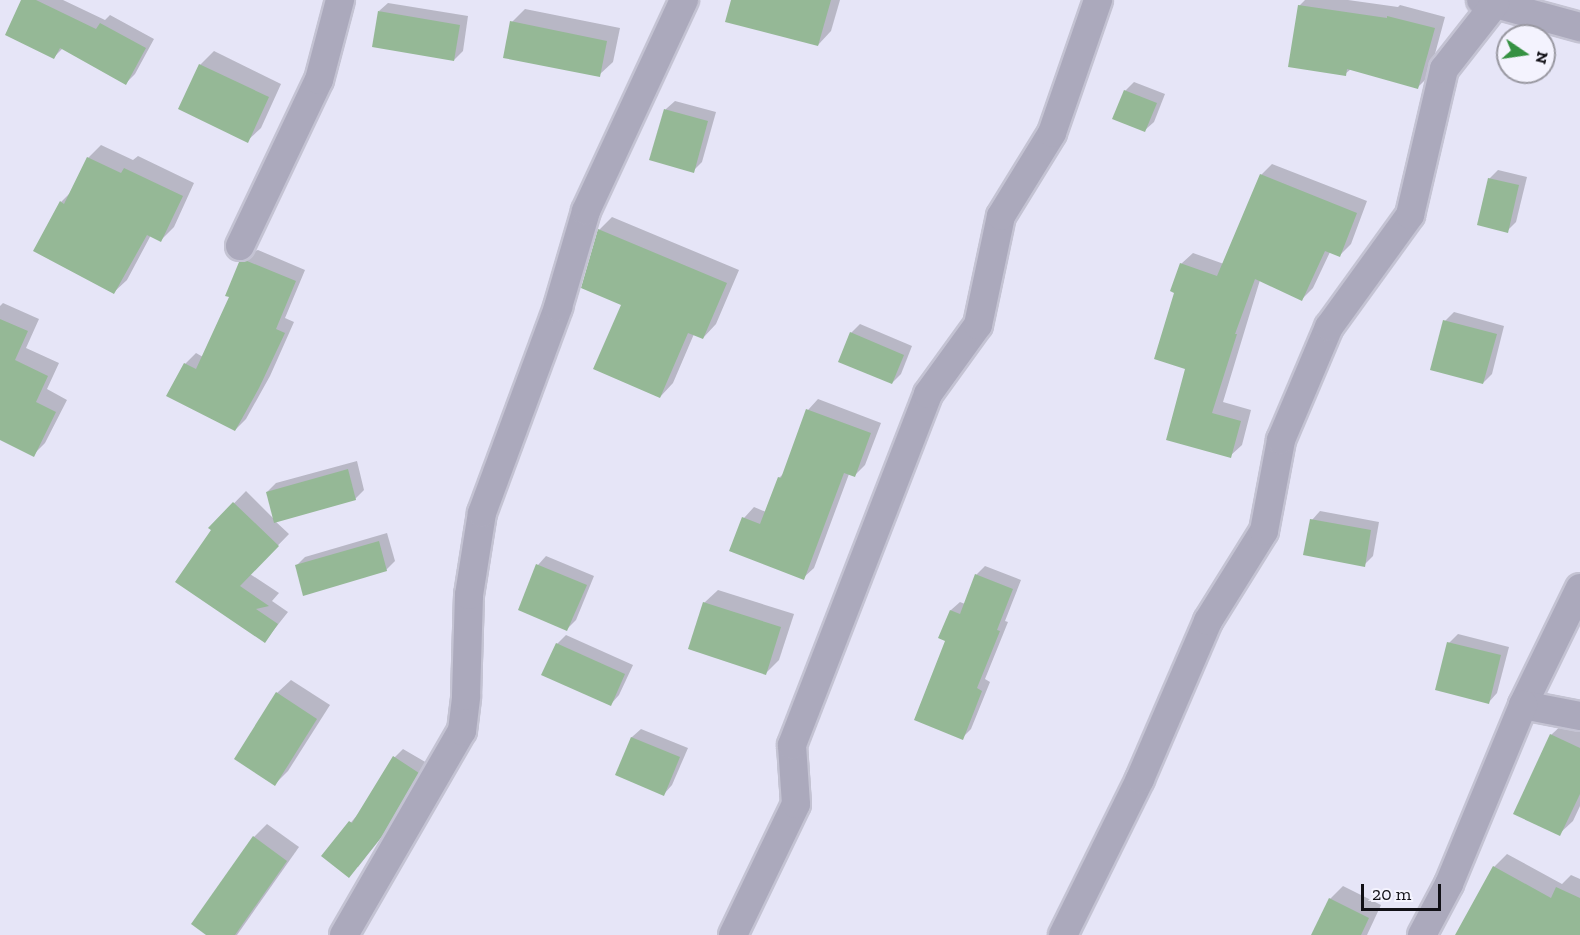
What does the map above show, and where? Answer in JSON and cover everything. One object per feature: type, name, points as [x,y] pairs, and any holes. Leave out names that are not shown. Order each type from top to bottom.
[{"type":"street","points":[[240,246],[319,80],[340,0]]},
{"type":"street","points":[[344,935],[462,731],[466,696],[469,595],[482,513],[558,307],[586,211],[684,0]]},
{"type":"street","points":[[733,935],[796,804],[792,745],[928,394],[978,325],[1001,216],[1052,133],[1098,0]]},
{"type":"street","points":[[1063,935],[1140,779],[1208,621],[1264,531],[1281,440],[1329,327],[1410,214],[1444,69],[1488,2],[1580,27]]},
{"type":"street","points":[[1422,935],[1449,884],[1523,705],[1580,588]]},
{"type":"street","points":[[1523,705],[1580,716]]},
{"type":"building","points":[[21,0],[36,0],[96,29],[100,23],[146,48],[126,85],[60,48],[54,59],[5,35]]},
{"type":"building","points":[[731,0],[831,0],[818,46],[725,22]]},
{"type":"building","points":[[1298,5],[1387,18],[1387,16],[1435,28],[1418,89],[1347,69],[1346,76],[1288,67]]},
{"type":"building","points":[[378,11],[460,25],[454,61],[372,47]]},
{"type":"building","points":[[510,21],[607,41],[600,77],[503,58]]},
{"type":"building","points":[[199,64],[269,97],[248,143],[178,109]]},
{"type":"building","points":[[1124,90],[1157,103],[1145,132],[1112,119]]},
{"type":"building","points":[[664,109],[708,121],[694,173],[649,160]]},
{"type":"building","points":[[87,157],[121,173],[124,168],[183,196],[161,242],[147,235],[114,294],[33,251],[60,201],[64,204]]},
{"type":"building","points":[[1260,174],[1357,213],[1340,257],[1325,251],[1302,301],[1255,279],[1235,334],[1237,334],[1212,413],[1241,421],[1231,458],[1166,440],[1185,369],[1154,359],[1174,293],[1170,291],[1180,263],[1217,276]]},
{"type":"building","points":[[1488,178],[1519,185],[1508,233],[1477,225]]},
{"type":"building","points":[[598,229],[727,283],[703,339],[688,333],[660,398],[593,369],[621,305],[581,288]]},
{"type":"building","points":[[247,261],[296,281],[276,329],[285,333],[259,388],[235,431],[166,396],[184,363],[196,369],[229,297],[225,296],[239,262]]},
{"type":"building","points":[[0,319],[28,331],[15,360],[48,376],[36,402],[56,412],[34,457],[0,440]]},
{"type":"building","points":[[1443,320],[1497,334],[1483,384],[1430,370]]},
{"type":"building","points":[[850,332],[904,355],[892,384],[838,362]]},
{"type":"building","points":[[806,409],[871,433],[855,477],[844,473],[804,580],[729,551],[742,517],[760,524],[778,477],[781,478]]},
{"type":"building","points":[[348,469],[356,500],[274,523],[266,492]]},
{"type":"building","points":[[233,502],[279,546],[240,586],[269,606],[256,609],[278,624],[265,643],[175,582],[211,530],[208,528]]},
{"type":"building","points":[[1310,519],[1371,530],[1365,567],[1303,555]]},
{"type":"building","points":[[379,541],[387,571],[303,596],[295,565]]},
{"type":"building","points":[[536,564],[587,585],[567,631],[518,610]]},
{"type":"building","points":[[975,574],[1013,589],[997,630],[1000,631],[977,688],[982,691],[963,740],[914,720],[945,641],[938,638],[950,610],[960,614]]},
{"type":"building","points":[[703,602],[781,627],[766,675],[688,649]]},
{"type":"building","points":[[1447,642],[1501,655],[1489,704],[1435,690]]},
{"type":"building","points":[[556,643],[625,674],[611,706],[541,675]]},
{"type":"building","points":[[276,692],[317,719],[275,786],[234,759]]},
{"type":"building","points":[[1550,734],[1580,748],[1580,794],[1560,836],[1513,814]]},
{"type":"building","points":[[631,737],[680,757],[664,796],[615,775]]},
{"type":"building","points":[[393,756],[419,773],[383,835],[349,878],[321,856],[349,821],[352,823]]},
{"type":"building","points":[[253,836],[287,861],[235,935],[206,935],[191,924]]},
{"type":"building","points":[[1493,866],[1551,898],[1556,887],[1580,898],[1580,935],[1455,935]]},
{"type":"building","points":[[1329,898],[1369,918],[1361,935],[1311,935]]}]
